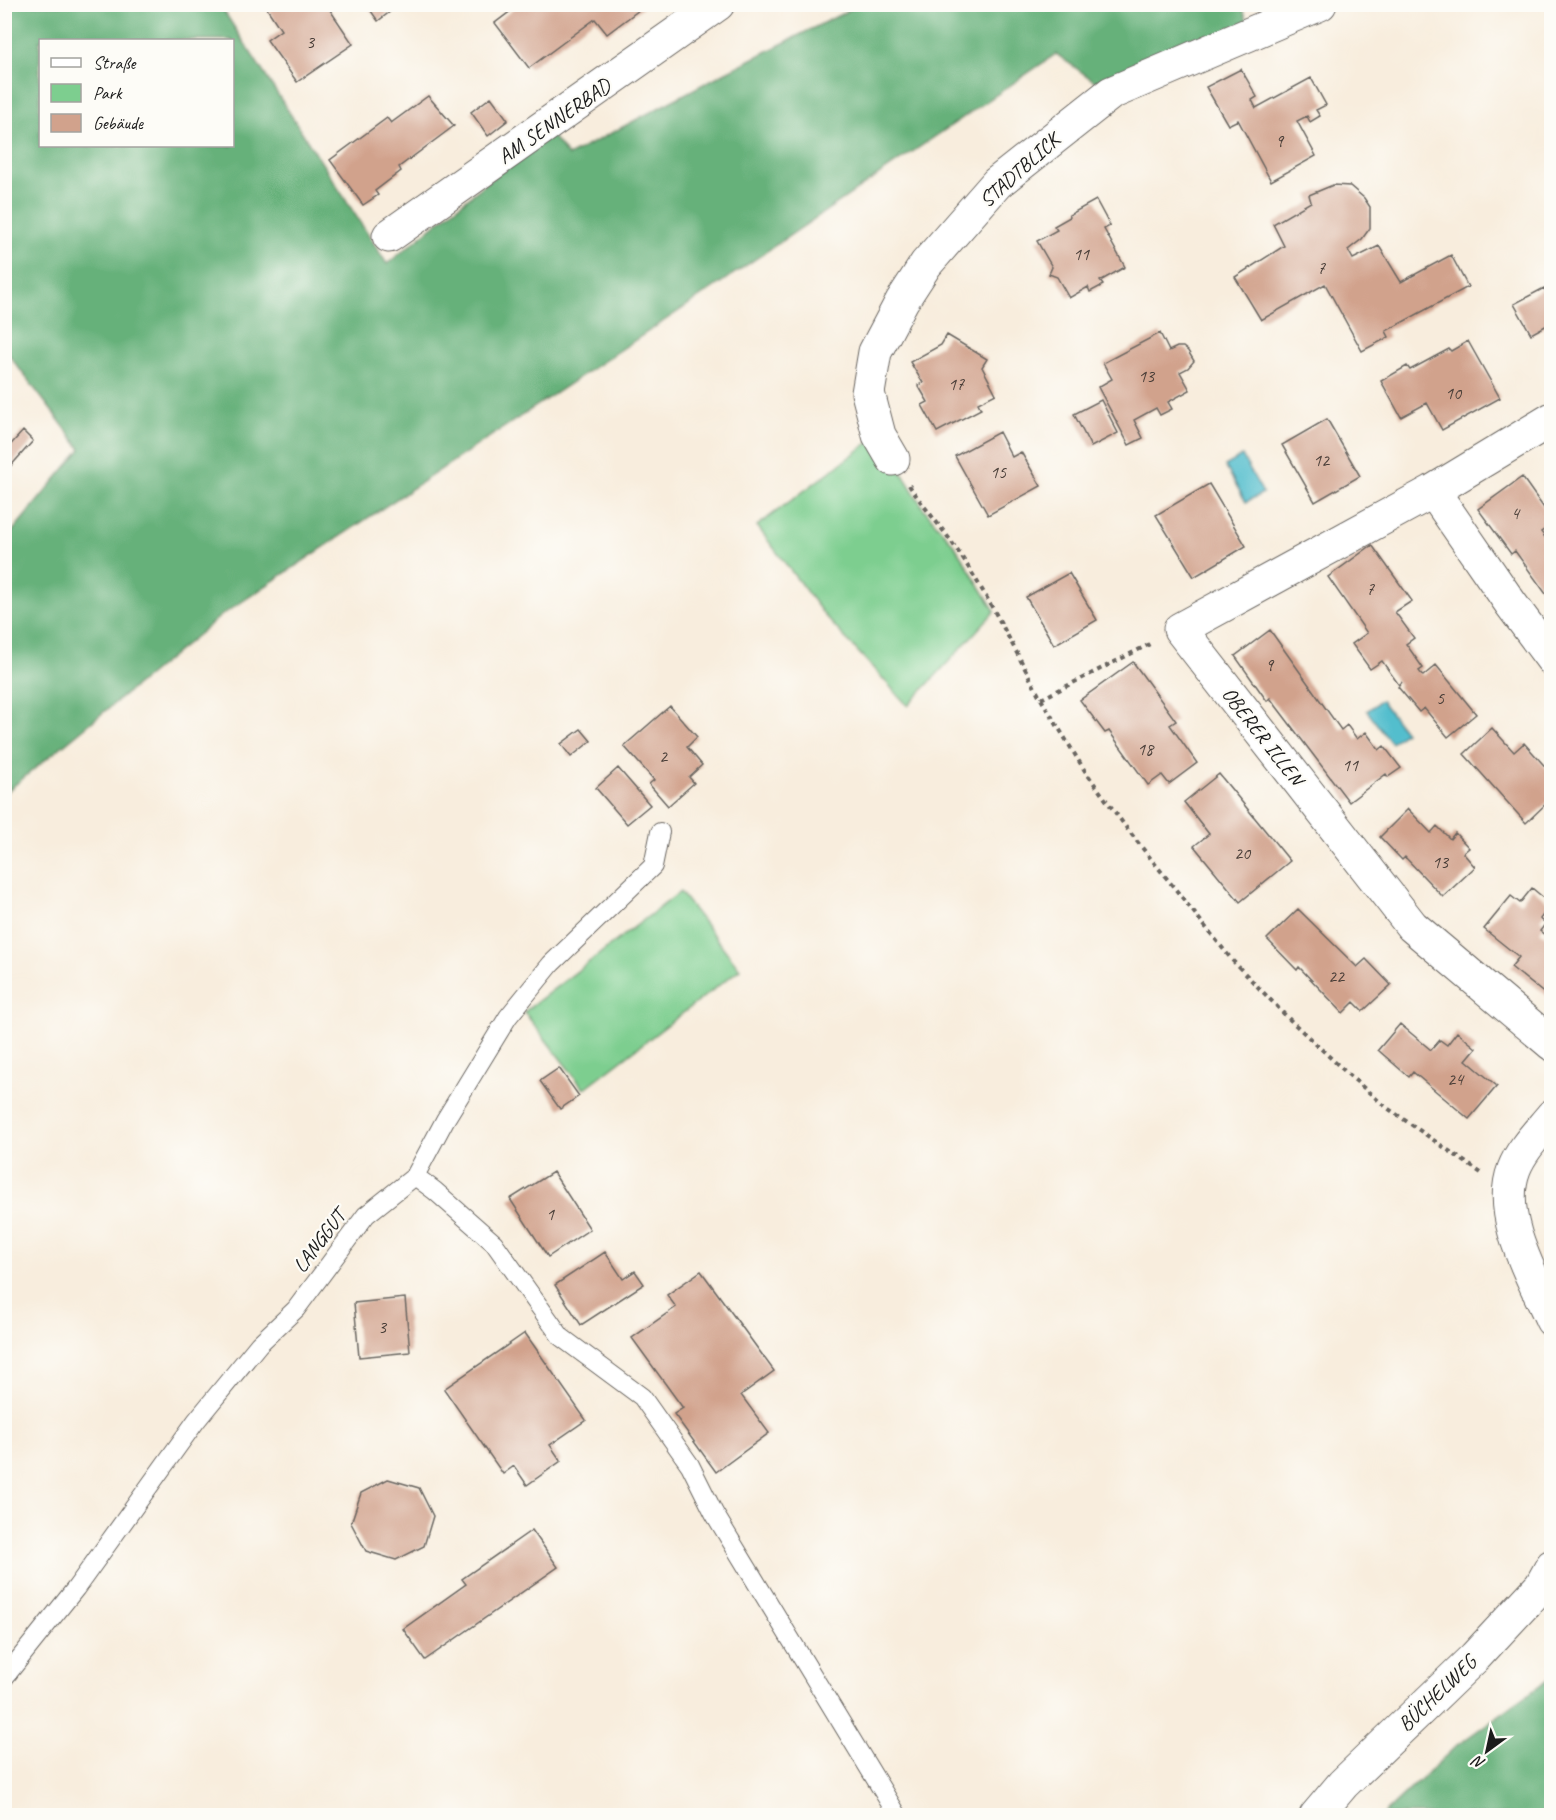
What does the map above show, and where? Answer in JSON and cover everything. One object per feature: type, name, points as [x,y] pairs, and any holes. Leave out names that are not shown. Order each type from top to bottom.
[{"type":"street","name":"AM SENNERBAD","points":[[389,237],[718,4]]},
{"type":"street","name":"STADTBLICK","points":[[893,459],[879,435],[868,393],[875,352],[902,301],[926,264],[997,183],[1110,93],[1320,4]]},
{"type":"street","points":[[1180,629],[1433,491],[1551,419]]},
{"type":"street","points":[[1433,491],[1510,604],[1551,658]]},
{"type":"street","name":"OBERER ILLEN","points":[[1180,629],[1412,926],[1551,1044]]},
{"type":"street","points":[[1551,1116],[1522,1153],[1514,1168],[1510,1185],[1511,1221],[1551,1320]]},
{"type":"street","name":"BÜCHELWEG","points":[[1316,1815],[1343,1784],[1475,1657],[1541,1586],[1551,1566]]},
{"type":"lane","name":"LANGGUT","points":[[4,1678],[76,1588],[196,1421],[259,1344],[296,1309],[366,1215],[415,1176],[445,1120],[508,1017],[551,964],[653,866],[660,832]]},
{"type":"lane","points":[[415,1176],[494,1244],[561,1337],[642,1397],[690,1465],[720,1523],[898,1815]]},
{"type":"path","points":[[893,459],[924,509],[955,546],[989,602],[1041,699],[1085,771],[1128,830],[1232,960],[1287,1017],[1386,1107],[1476,1171],[1510,1185]]},
{"type":"path","points":[[1041,699],[1180,629]]},
{"type":"green space","points":[[5,5],[220,5],[387,264],[549,132],[568,156],[859,5],[1241,5],[1252,32],[1111,93],[1056,54],[694,301],[222,615],[5,793],[5,540],[81,449],[5,350]]},
{"type":"green space","points":[[879,435],[924,509],[955,546],[995,611],[908,706],[825,616],[757,526]]},
{"type":"green space","points":[[680,892],[740,969],[584,1089],[524,1012]]},
{"type":"green space","points":[[1551,1678],[1551,1815],[1383,1815],[1456,1746]]},
{"type":"water","points":[[1242,456],[1263,493],[1246,502],[1225,466]]},
{"type":"water","points":[[1381,700],[1405,732],[1391,743],[1367,711]]},
{"type":"building","points":[[264,4],[326,4],[353,44],[297,82],[267,40],[281,30]]},
{"type":"building","points":[[366,4],[387,4],[391,11],[378,21]]},
{"type":"building","points":[[520,4],[647,4],[607,34],[595,19],[529,68],[495,23]]},
{"type":"building","points":[[1241,69],[1257,97],[1252,100],[1256,108],[1311,78],[1326,105],[1316,110],[1320,116],[1310,122],[1307,116],[1297,121],[1316,156],[1271,181],[1238,120],[1228,125],[1206,87]]},
{"type":"building","points":[[428,96],[454,126],[399,167],[401,171],[375,191],[378,195],[363,205],[330,160],[387,118],[391,123]]},
{"type":"building","points":[[491,97],[508,120],[488,136],[471,112]]},
{"type":"building","points":[[1333,185],[1350,186],[1364,198],[1370,207],[1370,228],[1362,239],[1348,250],[1353,259],[1379,246],[1401,282],[1451,255],[1468,287],[1386,331],[1389,337],[1362,351],[1325,284],[1261,320],[1235,277],[1284,246],[1273,224],[1311,202],[1309,195]]},
{"type":"building","points":[[1096,200],[1110,226],[1104,229],[1125,267],[1100,281],[1103,285],[1090,292],[1088,287],[1069,298],[1057,277],[1049,274],[1052,267],[1037,241],[1057,230],[1054,226],[1070,217],[1069,215]]},
{"type":"building","points":[[1544,288],[1551,299],[1551,323],[1531,334],[1514,304]]},
{"type":"building","points":[[1160,333],[1169,351],[1183,347],[1194,361],[1180,372],[1190,390],[1168,402],[1172,409],[1160,415],[1156,408],[1134,420],[1143,438],[1129,445],[1098,387],[1112,379],[1103,363]]},
{"type":"building","points":[[947,335],[987,359],[982,367],[996,394],[978,403],[981,409],[937,432],[922,405],[928,402],[918,385],[923,383],[910,362],[941,345]]},
{"type":"building","points":[[1468,341],[1500,398],[1442,430],[1427,403],[1401,417],[1381,381],[1407,366],[1410,370]]},
{"type":"building","points":[[1101,400],[1118,433],[1091,447],[1074,414]]},
{"type":"building","points":[[1327,419],[1360,476],[1315,502],[1282,445]]},
{"type":"building","points":[[23,431],[33,441],[8,469],[4,466],[4,452]]},
{"type":"building","points":[[999,432],[1012,457],[1021,452],[1041,486],[988,515],[955,456]]},
{"type":"building","points":[[1522,477],[1551,518],[1551,525],[1541,532],[1551,545],[1551,601],[1515,551],[1511,554],[1478,509]]},
{"type":"building","points":[[1209,484],[1246,546],[1194,577],[1156,515]]},
{"type":"building","points":[[1372,545],[1412,601],[1395,612],[1414,638],[1406,644],[1423,668],[1419,671],[1423,676],[1436,665],[1476,714],[1448,737],[1424,708],[1419,712],[1398,687],[1402,682],[1399,685],[1382,661],[1370,669],[1352,644],[1367,633],[1328,577]]},
{"type":"building","points":[[1069,573],[1097,620],[1054,645],[1026,597]]},
{"type":"building","points":[[1270,630],[1341,730],[1347,725],[1357,739],[1366,732],[1379,750],[1384,746],[1401,768],[1388,777],[1386,774],[1349,802],[1270,698],[1267,701],[1235,656]]},
{"type":"building","points":[[1133,662],[1176,721],[1170,725],[1197,763],[1169,784],[1162,775],[1148,785],[1109,731],[1105,733],[1080,700]]},
{"type":"building","points":[[670,706],[697,737],[687,747],[702,765],[689,777],[694,783],[668,806],[649,784],[654,780],[624,746]]},
{"type":"building","points":[[1492,728],[1514,752],[1524,743],[1551,773],[1551,799],[1526,823],[1464,754]]},
{"type":"building","points":[[581,729],[591,741],[571,757],[561,744]]},
{"type":"building","points":[[618,768],[650,805],[627,824],[596,788]]},
{"type":"building","points":[[1219,774],[1290,861],[1240,902],[1194,846],[1209,834],[1184,802]]},
{"type":"building","points":[[1408,809],[1431,833],[1437,826],[1450,839],[1455,833],[1469,848],[1463,853],[1475,867],[1443,897],[1405,857],[1402,860],[1380,837]]},
{"type":"building","points":[[1532,888],[1551,904],[1540,919],[1546,923],[1540,931],[1551,940],[1551,999],[1511,967],[1519,957],[1484,929],[1511,896],[1520,903]]},
{"type":"building","points":[[1298,909],[1357,967],[1366,959],[1391,985],[1363,1011],[1354,1002],[1343,1013],[1299,967],[1297,970],[1267,939]]},
{"type":"building","points":[[1400,1024],[1431,1050],[1440,1040],[1447,1045],[1457,1032],[1476,1048],[1466,1060],[1497,1086],[1469,1119],[1413,1072],[1409,1077],[1378,1050]]},
{"type":"building","points":[[559,1068],[579,1096],[560,1109],[540,1081]]},
{"type":"building","points":[[553,1172],[590,1229],[548,1257],[510,1199]]},
{"type":"building","points":[[605,1252],[623,1279],[635,1271],[644,1284],[581,1325],[555,1285]]},
{"type":"building","points":[[701,1271],[774,1371],[741,1395],[769,1433],[716,1472],[674,1414],[683,1408],[632,1338],[676,1307],[667,1295]]},
{"type":"building","points":[[405,1298],[410,1352],[359,1357],[354,1303]]},
{"type":"building","points":[[525,1333],[586,1420],[550,1445],[561,1461],[527,1485],[514,1466],[503,1474],[444,1389]]},
{"type":"building","points":[[388,1479],[419,1488],[433,1516],[424,1546],[396,1560],[366,1551],[351,1523],[361,1493]]},
{"type":"building","points":[[532,1530],[558,1567],[425,1660],[403,1629],[466,1584],[462,1579]]}]
